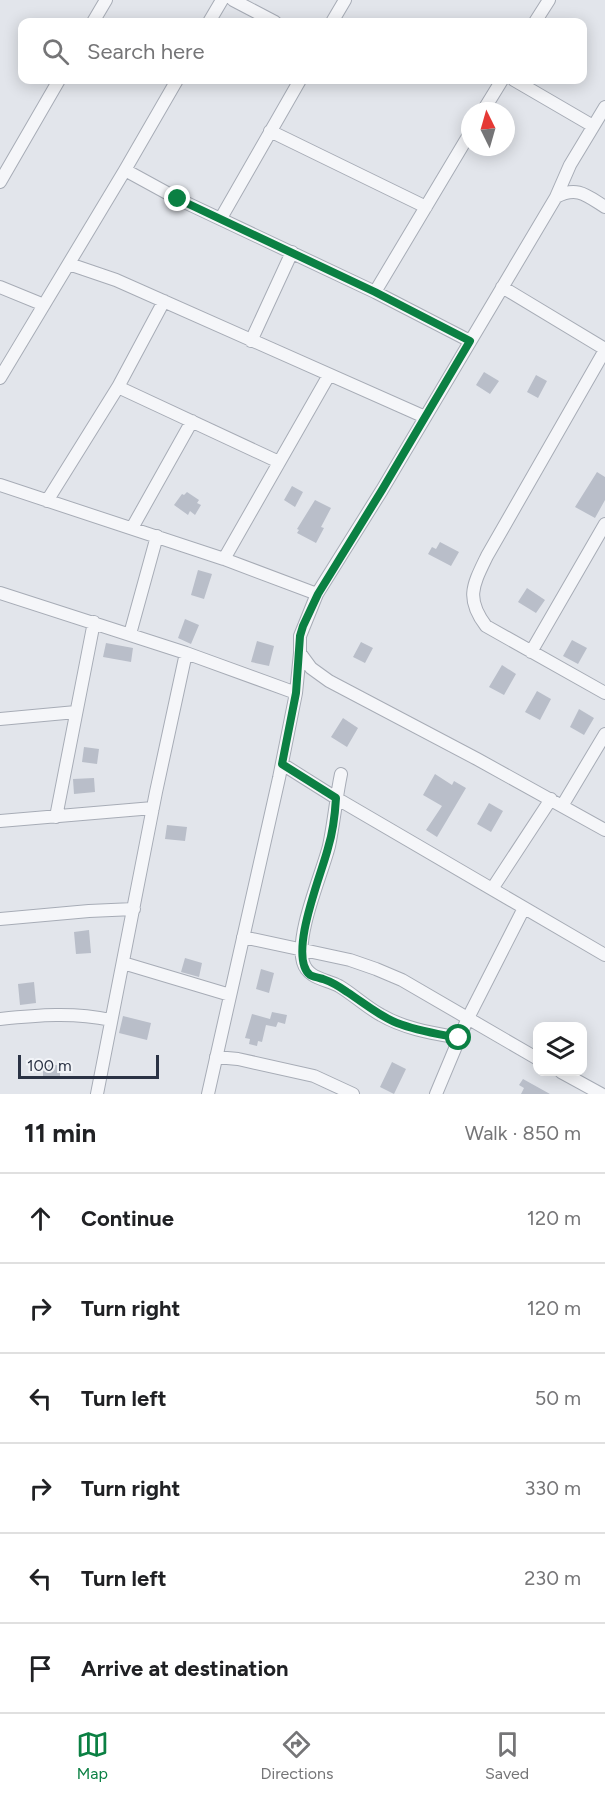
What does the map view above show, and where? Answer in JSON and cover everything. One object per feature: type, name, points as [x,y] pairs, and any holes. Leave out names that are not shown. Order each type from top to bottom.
[{"type":"street","points":[[95,18],[106,0]]},
{"type":"street","points":[[211,18],[222,0]]},
{"type":"street","points":[[233,0],[267,18]]},
{"type":"street","points":[[334,18],[345,0]]},
{"type":"street","points":[[538,18],[549,0]]},
{"type":"street","points":[[2,175],[57,84]]},
{"type":"street","points":[[0,378],[175,84]]},
{"type":"street","points":[[221,218],[298,84]]},
{"type":"street","points":[[489,102],[500,84]]},
{"type":"street","points":[[521,84],[593,126]]},
{"type":"street","points":[[208,1094],[282,764],[296,693],[300,636],[318,594],[502,287],[605,107]]},
{"type":"street","points":[[270,131],[426,207]]},
{"type":"street","points":[[375,292],[461,148]]},
{"type":"street","points":[[125,170],[178,199],[375,292],[470,341]]},
{"type":"street","points":[[555,197],[567,192],[578,192],[605,207]]},
{"type":"street","points":[[251,340],[292,252]]},
{"type":"street","points":[[69,264],[164,301],[425,417]]},
{"type":"street","points":[[0,287],[44,305]]},
{"type":"street","points":[[502,287],[605,350],[477,578],[473,593],[475,611],[486,626],[605,693]]},
{"type":"street","points":[[46,501],[118,387],[164,301]]},
{"type":"street","points":[[224,559],[329,375]]},
{"type":"street","points":[[118,387],[279,462]]},
{"type":"street","points":[[132,528],[192,421]]},
{"type":"street","points":[[0,485],[157,536],[318,594]]},
{"type":"street","points":[[531,652],[605,524]]},
{"type":"street","points":[[130,634],[157,536]]},
{"type":"street","points":[[0,593],[130,634],[296,693]]},
{"type":"street","points":[[56,817],[94,622]]},
{"type":"street","points":[[97,1094],[186,653]]},
{"type":"street","points":[[300,653],[311,668],[329,681],[605,830]]},
{"type":"street","points":[[0,719],[76,712]]},
{"type":"street","points":[[562,806],[605,734]]},
{"type":"street","points":[[282,764],[605,955]]},
{"type":"street","points":[[340,774],[330,840],[314,892],[302,951],[303,963],[310,975],[339,986],[379,1014],[397,1023],[424,1032],[459,1038]]},
{"type":"street","points":[[492,889],[551,799]]},
{"type":"street","points":[[0,821],[153,808]]},
{"type":"street","points":[[436,1094],[467,1020],[524,908]]},
{"type":"street","points":[[0,919],[134,909]]},
{"type":"street","points":[[243,937],[350,960],[376,969],[402,980],[533,1057]]},
{"type":"street","points":[[123,963],[230,995]]},
{"type":"street","points":[[0,1019],[64,1014],[90,1015],[111,1020]]},
{"type":"street","points":[[216,1057],[238,1059],[314,1076],[353,1094]]},
{"type":"street","points":[[570,1076],[604,1094]]},
{"type":"building","points":[[484,372],[499,381],[490,394],[476,385]]},
{"type":"building","points":[[536,375],[547,381],[538,398],[527,392]]},
{"type":"building","points":[[597,472],[605,477],[605,500],[595,518],[575,507]]},
{"type":"building","points":[[292,486],[303,492],[295,507],[284,500]]},
{"type":"building","points":[[187,492],[199,500],[197,503],[201,505],[195,515],[190,511],[188,515],[174,505],[182,494]]},
{"type":"building","points":[[315,500],[331,508],[316,543],[297,533],[299,530],[297,529]]},
{"type":"building","points":[[440,542],[459,552],[451,566],[428,554],[432,547],[436,549]]},
{"type":"building","points":[[198,570],[212,574],[204,599],[191,595]]},
{"type":"building","points":[[527,588],[545,600],[536,613],[518,602]]},
{"type":"building","points":[[185,619],[199,625],[191,644],[178,638]]},
{"type":"building","points":[[572,640],[587,648],[578,664],[563,656]]},
{"type":"building","points":[[257,641],[274,646],[269,666],[251,662]]},
{"type":"building","points":[[361,642],[373,648],[365,663],[353,657]]},
{"type":"building","points":[[106,643],[133,648],[131,662],[103,657]]},
{"type":"building","points":[[502,665],[516,674],[504,695],[489,687]]},
{"type":"building","points":[[537,691],[551,699],[540,720],[525,712]]},
{"type":"building","points":[[579,709],[594,718],[584,735],[570,727]]},
{"type":"building","points":[[343,718],[358,728],[347,747],[331,737]]},
{"type":"building","points":[[84,747],[99,749],[97,764],[82,762]]},
{"type":"building","points":[[435,774],[452,785],[454,781],[466,788],[437,837],[426,830],[442,806],[423,795]]},
{"type":"building","points":[[94,778],[95,792],[74,794],[73,779]]},
{"type":"building","points":[[489,803],[503,811],[491,832],[477,824]]},
{"type":"building","points":[[167,825],[187,827],[185,841],[165,839]]},
{"type":"building","points":[[89,930],[91,953],[76,954],[74,932]]},
{"type":"building","points":[[185,958],[202,963],[199,977],[181,972]]},
{"type":"building","points":[[261,969],[274,973],[269,993],[256,989]]},
{"type":"building","points":[[34,982],[36,1003],[20,1005],[18,984]]},
{"type":"building","points":[[272,1012],[287,1015],[285,1024],[278,1022],[276,1027],[266,1025],[262,1042],[258,1041],[257,1046],[249,1044],[250,1039],[245,1038],[252,1014],[270,1019]]},
{"type":"building","points":[[123,1016],[151,1023],[147,1040],[119,1033]]},
{"type":"building","points":[[392,1062],[406,1069],[394,1094],[380,1087]]},
{"type":"building","points":[[43,1065],[60,1065],[60,1079],[43,1079]]},
{"type":"building","points":[[523,1079],[550,1094],[521,1094],[524,1088],[519,1085]]},
{"type":"route","points":[[178,199],[375,292],[470,341],[318,594],[303,626],[300,636],[296,693],[282,764],[336,798],[328,849],[305,930],[302,951],[306,969],[310,975],[339,986],[379,1014],[397,1023],[424,1032],[459,1038]]}]
